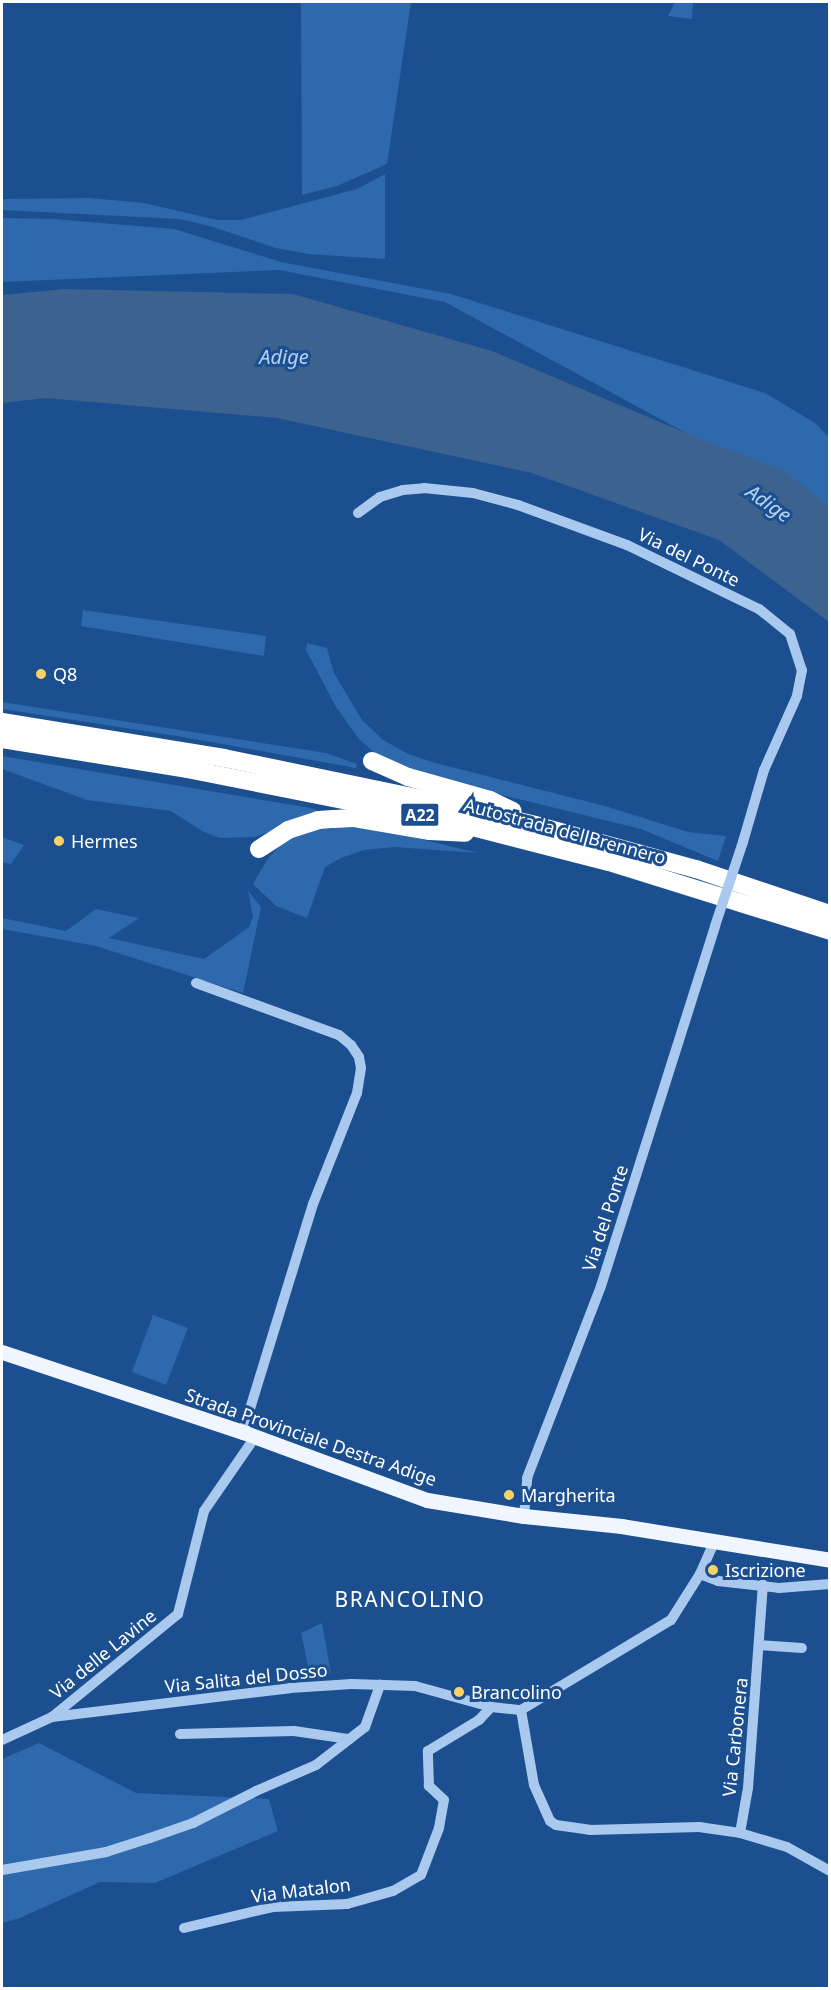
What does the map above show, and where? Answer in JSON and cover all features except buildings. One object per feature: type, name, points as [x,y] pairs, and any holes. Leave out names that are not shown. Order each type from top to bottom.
[{"type":"highway","name":"Autostrada del Brennero","points":[[2,722],[224,758],[362,785],[535,825],[696,869],[830,914]]},
{"type":"highway","name":"Autostrada del Brennero","points":[[2,739],[303,790],[487,831],[609,862],[830,931]]},
{"type":"highway","points":[[372,761],[432,786],[490,800],[535,825]]},
{"type":"highway","points":[[259,849],[288,830],[318,820],[353,818],[453,833],[487,831]]},
{"type":"main road","name":"Strada Provinciale Destra Adige","points":[[2,1352],[249,1434],[427,1500],[524,1516],[621,1526],[830,1560]]},
{"type":"street","name":"Via del Ponte","points":[[358,513],[380,497],[403,489],[424,488],[473,494],[518,505],[627,545],[759,609],[790,634],[802,670],[797,696],[764,770],[601,1286],[527,1478],[524,1516]]},
{"type":"street","name":"Via delle Lavine","points":[[2,1740],[52,1717],[178,1614],[204,1511],[249,1434],[313,1204],[357,1093],[361,1068],[359,1057],[351,1045],[339,1035],[196,983]]},
{"type":"street","points":[[715,1541],[700,1574],[671,1620],[520,1710],[534,1785],[550,1821],[556,1825],[590,1830],[699,1827],[740,1833],[787,1847],[830,1871]]},
{"type":"street","points":[[700,1574],[718,1581],[779,1588],[830,1584]]},
{"type":"street","name":"Via Carbonera","points":[[740,1833],[748,1788],[763,1585]]},
{"type":"street","points":[[760,1645],[802,1648]]},
{"type":"street","name":"Via Salita del Dosso","points":[[52,1717],[290,1689],[380,1685],[415,1686],[491,1707],[520,1710]]},
{"type":"street","points":[[2,1870],[106,1852],[193,1823],[256,1791],[316,1765],[365,1727],[380,1685]]},
{"type":"street","name":"Via Matalon","points":[[184,1928],[273,1907],[347,1904],[393,1891],[421,1875],[439,1828],[444,1800],[429,1786],[428,1751],[479,1720],[491,1707]]},
{"type":"street","points":[[180,1734],[294,1731],[349,1739]]},
{"type":"shaded area","points":[[301,2],[411,2],[387,164],[337,186],[302,195]]},
{"type":"shaded area","points":[[675,2],[693,2],[692,19],[668,16]]},
{"type":"shaded area","points":[[385,174],[385,259],[308,254],[276,248],[210,226],[179,219],[2,210],[2,199],[90,198],[144,203],[217,220],[241,220],[357,189]]},
{"type":"shaded area","points":[[2,218],[53,219],[174,229],[281,262],[451,294],[765,393],[815,423],[829,437],[829,511],[445,302],[279,270],[2,282]]},
{"type":"shaded area","points":[[83,610],[266,636],[264,656],[81,626]]},
{"type":"shaded area","points":[[307,643],[327,648],[334,673],[362,720],[383,740],[408,754],[605,806],[688,832],[726,836],[718,861],[641,829],[424,776],[376,754],[359,739],[336,707],[306,650]]},
{"type":"shaded area","points":[[2,702],[326,753],[357,764],[356,768],[177,736],[2,709]]},
{"type":"shaded area","points":[[2,756],[316,809],[317,814],[255,837],[220,838],[204,832],[171,811],[87,800],[2,769]]},
{"type":"shaded area","points":[[337,825],[396,833],[478,853],[395,847],[364,850],[341,858],[325,867],[307,918],[276,906],[253,884],[268,858],[291,835]]},
{"type":"shaded area","points":[[2,837],[24,845],[11,864],[2,862]]},
{"type":"shaded area","points":[[248,891],[261,907],[243,993],[96,946],[2,929],[2,918],[66,931],[96,909],[139,918],[109,938],[204,959],[249,927],[253,917]]},
{"type":"shaded area","points":[[153,1315],[188,1328],[166,1385],[132,1372]]},
{"type":"shaded area","points":[[322,1623],[331,1673],[310,1676],[301,1633]]},
{"type":"shaded area","points":[[39,1743],[136,1793],[269,1799],[278,1831],[155,1883],[100,1882],[20,1918],[2,1923],[2,1759]]},
{"type":"water","name":"Adige","points":[[64,289],[293,294],[492,351],[700,439],[783,470],[829,507],[829,622],[719,540],[532,473],[277,418],[46,398],[2,403],[2,295]]},
{"type":"place","name":"Q8","points":[[41,674]]},
{"type":"place","name":"Hermes","points":[[59,841]]},
{"type":"place","name":"Margherita","points":[[509,1495]]},
{"type":"place","name":"Iscrizione","points":[[713,1570]]},
{"type":"place","name":"Brancolino","points":[[459,1692]]},
{"type":"district","name":"BRANCOLINO","points":[[410,1599]]}]
